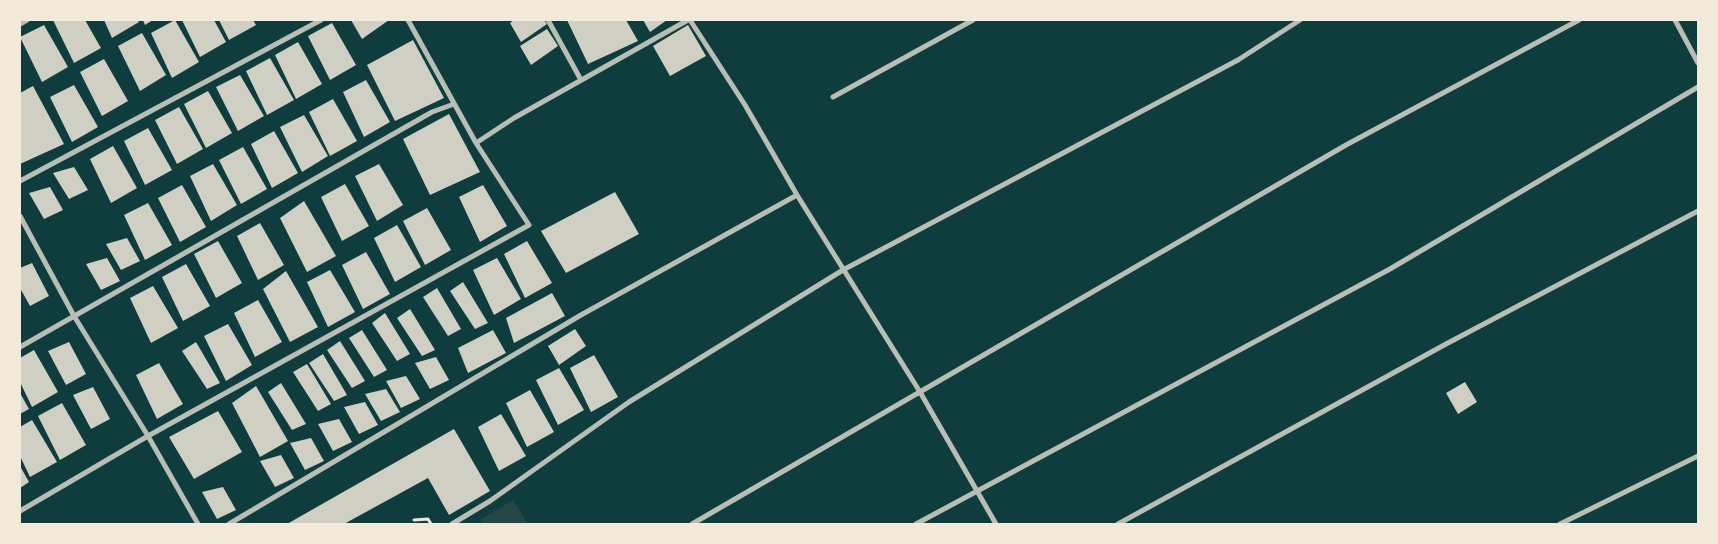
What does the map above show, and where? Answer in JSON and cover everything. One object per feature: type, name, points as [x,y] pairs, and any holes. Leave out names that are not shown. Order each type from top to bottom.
[{"type":"street","points":[[20,24],[27,20]]},
{"type":"street","points":[[20,182],[321,20]]},
{"type":"street","points":[[20,511],[148,436],[529,225],[476,143],[408,20]]},
{"type":"street","points":[[548,20],[581,80]]},
{"type":"street","points":[[476,143],[514,118],[689,20],[744,105],[797,195],[920,392],[996,524]]},
{"type":"street","points":[[833,97],[972,20]]},
{"type":"street","points":[[452,524],[490,501],[629,402],[843,270],[1238,60],[1300,20]]},
{"type":"street","points":[[692,524],[1354,140],[1579,20]]},
{"type":"street","points":[[1676,20],[1698,63]]},
{"type":"street","points":[[916,524],[1390,269],[1698,86]]},
{"type":"street","points":[[20,347],[424,117],[454,104]]},
{"type":"street","points":[[229,524],[580,316],[797,195]]},
{"type":"street","points":[[1118,524],[1446,344],[1698,211]]},
{"type":"street","points":[[20,216],[74,316],[148,436],[198,524]]},
{"type":"street","points":[[1560,524],[1698,456]]},
{"type":"path","points":[[414,520],[428,519],[431,524]]},
{"type":"shaded area","points":[[513,500],[528,524],[483,524],[480,520]]},
{"type":"building","points":[[53,20],[85,20],[101,48],[74,63]]},
{"type":"building","points":[[104,20],[137,20],[139,22],[112,38]]},
{"type":"building","points":[[143,20],[153,20],[145,25]]},
{"type":"building","points":[[175,20],[199,62],[172,78],[151,33]]},
{"type":"building","points":[[182,20],[214,20],[226,42],[200,57]]},
{"type":"building","points":[[219,20],[253,20],[256,25],[229,40]]},
{"type":"building","points":[[351,20],[389,20],[362,39]]},
{"type":"building","points":[[514,20],[544,20],[547,24],[521,42],[510,23]]},
{"type":"building","points":[[567,20],[626,20],[638,41],[588,64]]},
{"type":"building","points":[[643,20],[667,20],[650,32]]},
{"type":"building","points":[[332,23],[356,65],[330,80],[308,36]]},
{"type":"building","points":[[44,25],[68,67],[42,82],[20,37]]},
{"type":"building","points":[[688,25],[706,56],[670,76],[653,46]]},
{"type":"building","points":[[547,29],[558,46],[531,65],[520,46]]},
{"type":"building","points":[[142,33],[166,75],[140,91],[118,46]]},
{"type":"building","points":[[413,40],[444,98],[395,121],[367,65]]},
{"type":"building","points":[[298,42],[322,84],[296,99],[275,55]]},
{"type":"building","points":[[270,58],[294,100],[267,115],[246,71]]},
{"type":"building","points":[[104,59],[128,101],[102,116],[80,72]]},
{"type":"building","points":[[240,75],[264,116],[238,131],[216,87]]},
{"type":"building","points":[[366,80],[390,122],[364,137],[343,92]]},
{"type":"building","points":[[74,85],[98,127],[72,142],[50,97]]},
{"type":"building","points":[[33,86],[64,144],[20,164],[20,93]]},
{"type":"building","points":[[208,91],[232,133],[206,148],[184,104]]},
{"type":"building","points":[[333,99],[357,141],[330,156],[309,112]]},
{"type":"building","points":[[179,107],[203,149],[177,164],[155,120]]},
{"type":"building","points":[[449,114],[480,172],[430,195],[403,139]]},
{"type":"building","points":[[304,115],[328,156],[302,172],[280,127]]},
{"type":"building","points":[[148,128],[172,170],[145,185],[124,141]]},
{"type":"building","points":[[274,131],[298,173],[272,188],[251,144]]},
{"type":"building","points":[[113,146],[137,188],[111,203],[90,159]]},
{"type":"building","points":[[243,147],[267,189],[241,204],[219,160]]},
{"type":"building","points":[[213,164],[237,205],[211,221],[190,176]]},
{"type":"building","points":[[379,164],[403,205],[377,221],[355,176]]},
{"type":"building","points":[[74,167],[88,190],[69,199],[53,173]]},
{"type":"building","points":[[345,184],[369,226],[342,241],[321,197]]},
{"type":"building","points":[[182,185],[206,227],[180,242],[158,198]]},
{"type":"building","points":[[483,185],[507,226],[480,242],[459,197]]},
{"type":"building","points":[[50,187],[63,210],[44,219],[29,193]]},
{"type":"building","points":[[615,192],[639,234],[566,273],[541,231]]},
{"type":"building","points":[[304,201],[336,256],[307,272],[280,218]]},
{"type":"building","points":[[148,203],[172,245],[145,260],[124,215]]},
{"type":"building","points":[[427,208],[451,250],[425,265],[403,221]]},
{"type":"building","points":[[260,223],[284,265],[258,280],[237,236]]},
{"type":"building","points":[[397,225],[421,267],[395,282],[374,238]]},
{"type":"building","points":[[127,238],[140,261],[121,270],[106,244]]},
{"type":"building","points":[[218,241],[242,283],[216,298],[194,254]]},
{"type":"building","points":[[527,241],[552,283],[525,298],[504,254]]},
{"type":"building","points":[[366,252],[390,294],[363,309],[342,265]]},
{"type":"building","points":[[107,258],[120,281],[101,290],[86,264]]},
{"type":"building","points":[[497,258],[521,299],[494,315],[473,270]]},
{"type":"building","points":[[32,263],[49,296],[30,306],[20,288],[20,268]]},
{"type":"building","points":[[186,264],[210,306],[183,321],[162,277]]},
{"type":"building","points":[[330,270],[355,312],[328,327],[307,282]]},
{"type":"building","points":[[286,271],[318,327],[290,342],[263,289]]},
{"type":"building","points":[[463,282],[488,323],[475,329],[450,291]]},
{"type":"building","points":[[153,286],[178,328],[151,343],[130,298]]},
{"type":"building","points":[[437,288],[461,329],[448,336],[423,297]]},
{"type":"building","points":[[552,293],[565,316],[514,343],[506,318]]},
{"type":"building","points":[[258,300],[282,342],[255,357],[234,313]]},
{"type":"building","points":[[410,309],[435,350],[422,356],[397,318]]},
{"type":"building","points":[[385,313],[410,354],[397,361],[372,323]]},
{"type":"building","points":[[228,324],[252,365],[226,381],[204,336]]},
{"type":"building","points":[[575,329],[586,346],[559,365],[548,346]]},
{"type":"building","points":[[362,330],[387,370],[374,377],[349,338]]},
{"type":"building","points":[[493,330],[506,353],[468,373],[458,348]]},
{"type":"building","points":[[340,341],[365,381],[352,388],[327,350]]},
{"type":"building","points":[[69,342],[86,374],[66,385],[48,351]]},
{"type":"building","points":[[196,342],[220,383],[207,389],[182,351]]},
{"type":"building","points":[[34,350],[58,392],[32,407],[20,382],[20,358]]},
{"type":"building","points":[[323,354],[347,395],[334,401],[309,363]]},
{"type":"building","points":[[594,355],[618,397],[591,412],[570,368]]},
{"type":"building","points":[[436,357],[449,380],[430,389],[415,363]]},
{"type":"building","points":[[159,363],[183,404],[157,419],[136,375]]},
{"type":"building","points":[[307,364],[331,404],[318,411],[293,372]]},
{"type":"building","points":[[559,368],[584,410],[558,425],[536,380]]},
{"type":"building","points":[[406,376],[420,399],[401,408],[386,381]]},
{"type":"building","points":[[1465,382],[1477,402],[1458,414],[1446,393]]},
{"type":"building","points":[[281,383],[306,424],[292,430],[268,392]]},
{"type":"building","points":[[256,386],[288,441],[260,457],[232,403]]},
{"type":"building","points":[[93,387],[110,419],[91,429],[73,395]]},
{"type":"building","points":[[386,389],[400,412],[381,421],[365,394]]},
{"type":"building","points":[[530,390],[554,432],[527,447],[506,403]]},
{"type":"building","points":[[20,393],[29,409],[20,414]]},
{"type":"building","points":[[365,402],[378,425],[359,434],[344,407]]},
{"type":"building","points":[[62,403],[86,445],[60,460],[38,416]]},
{"type":"building","points":[[218,411],[242,452],[194,479],[169,437]]},
{"type":"building","points":[[501,414],[526,456],[499,471],[478,427]]},
{"type":"building","points":[[339,419],[352,442],[333,451],[318,424]]},
{"type":"building","points":[[32,420],[57,462],[30,477],[20,456],[20,427]]},
{"type":"building","points":[[454,429],[490,491],[449,515],[428,478],[344,524],[287,524]]},
{"type":"building","points":[[311,438],[324,461],[305,470],[290,443]]},
{"type":"building","points":[[281,455],[294,478],[275,487],[260,461]]},
{"type":"building","points":[[20,466],[29,482],[20,488]]},
{"type":"building","points":[[223,487],[236,510],[217,519],[202,492]]}]
